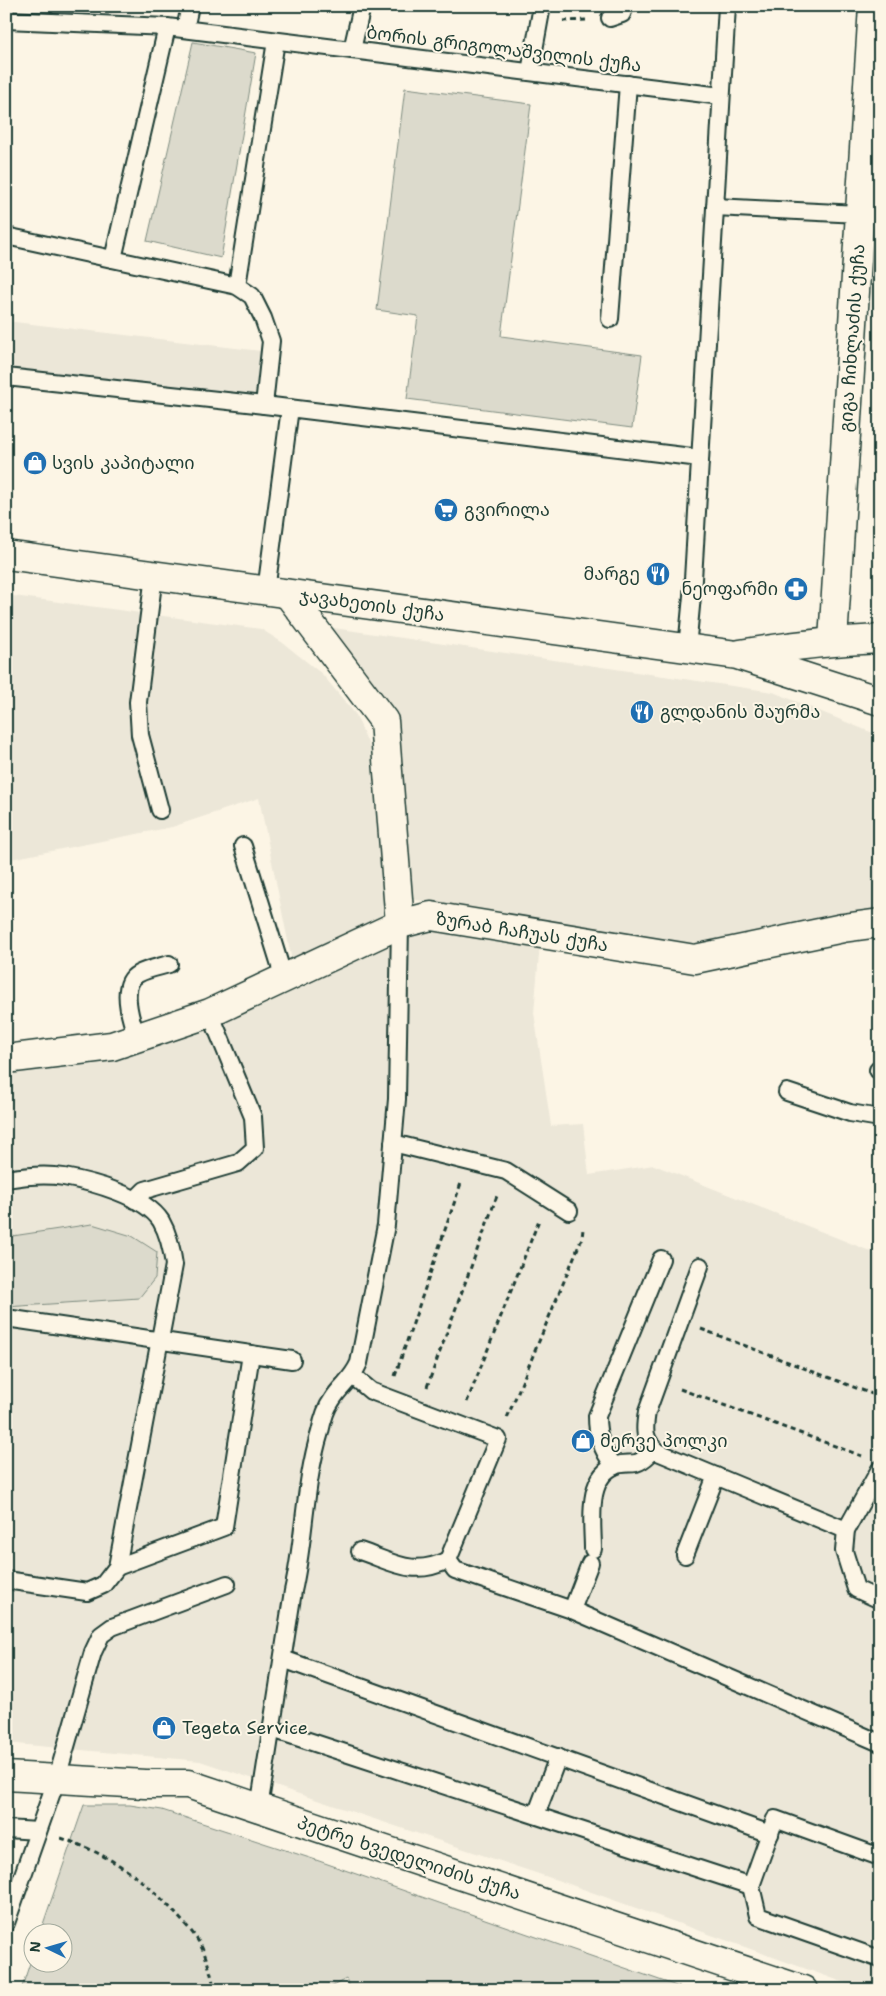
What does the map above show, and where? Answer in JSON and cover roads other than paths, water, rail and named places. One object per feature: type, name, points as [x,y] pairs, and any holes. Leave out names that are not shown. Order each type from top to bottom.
[{"type":"street","name":"გიგა ჩიხლაძის ქუჩა","points":[[833,640],[870,215],[873,6]]},
{"type":"street","name":"ჯავახეთის ქუჩა","points":[[6,555],[737,655],[880,701]]},
{"type":"street","points":[[277,592],[384,721],[400,924]]},
{"type":"street","name":"ჯავახეთის ქუჩა","points":[[737,655],[833,640],[880,639]]},
{"type":"street","name":"ზურაბ ჩაჩუას ქუჩა","points":[[6,1059],[112,1046],[210,1013],[400,924],[431,916],[694,960],[843,928],[880,923]]},
{"type":"street","name":"პეტრე ხვედელიძის ქუჩა","points":[[6,1776],[145,1784],[188,1784],[803,1990]]},
{"type":"lane","points":[[185,29],[190,6]]},
{"type":"lane","points":[[352,50],[362,6]]},
{"type":"lane","points":[[610,18],[622,14],[625,6]]},
{"type":"lane","points":[[687,648],[692,596],[727,6]]},
{"type":"lane","points":[[530,72],[541,14]]},
{"type":"lane","name":"ბორის გრიგოლაშვილის ქუჩა","points":[[6,20],[167,27],[721,96]]},
{"type":"lane","points":[[113,259],[167,27]]},
{"type":"lane","points":[[236,286],[276,41]]},
{"type":"lane","points":[[610,319],[628,84]]},
{"type":"lane","points":[[715,207],[870,215]]},
{"type":"lane","points":[[6,236],[236,286],[252,296],[264,318],[271,341],[264,405]]},
{"type":"lane","points":[[6,377],[290,408],[700,458]]},
{"type":"lane","points":[[277,592],[290,408]]},
{"type":"lane","points":[[154,575],[138,702],[140,735],[160,810]]},
{"type":"lane","points":[[243,846],[284,978]]},
{"type":"lane","points":[[259,1808],[293,1591],[300,1561],[312,1464],[320,1431],[331,1400],[353,1376],[358,1363],[386,1226],[397,1099],[400,924]]},
{"type":"lane","points":[[137,1037],[127,1007],[131,981],[137,974],[169,964]]},
{"type":"lane","points":[[135,1200],[145,1190],[238,1163],[255,1148],[253,1117],[210,1013]]},
{"type":"lane","points":[[787,1092],[850,1113],[880,1118]]},
{"type":"lane","points":[[393,1143],[506,1171],[569,1211]]},
{"type":"lane","points":[[6,1179],[20,1177],[63,1177],[120,1193],[145,1204],[160,1220],[171,1243],[174,1265],[117,1567],[104,1585],[87,1592],[6,1580]]},
{"type":"lane","points":[[614,1466],[600,1445],[597,1416],[661,1259]]},
{"type":"lane","points":[[700,1266],[647,1412],[644,1429],[649,1444],[655,1449],[716,1476],[846,1530]]},
{"type":"lane","points":[[6,1318],[292,1360]]},
{"type":"lane","points":[[117,1567],[224,1527],[251,1354]]},
{"type":"lane","points":[[353,1376],[371,1391],[387,1398],[498,1439],[448,1560],[432,1568],[410,1569],[360,1551]]},
{"type":"lane","points":[[572,1610],[591,1556],[594,1492],[605,1472],[623,1463],[635,1463],[643,1460],[655,1449]]},
{"type":"lane","points":[[875,1464],[846,1530],[844,1551],[856,1589],[880,1600]]},
{"type":"lane","points":[[685,1555],[716,1476]]},
{"type":"lane","points":[[448,1560],[455,1570],[572,1610],[880,1743]]},
{"type":"lane","points":[[6,1923],[57,1778],[93,1652],[101,1635],[112,1627],[227,1584]]},
{"type":"lane","points":[[283,1658],[770,1834]]},
{"type":"lane","points":[[272,1729],[751,1886]]},
{"type":"lane","points":[[536,1815],[558,1758]]},
{"type":"lane","points":[[880,1857],[775,1820],[751,1886],[758,1916],[880,1959]]},
{"type":"lane","points":[[6,1830],[38,1831]]},
{"type":"place","name":"სვის კაპიტალი","points":[[35,463]]},
{"type":"place","name":"გვირილა","points":[[446,510]]},
{"type":"place","name":"მარგე","points":[[658,574]]},
{"type":"place","name":"ნეოფარმი","points":[[796,589]]},
{"type":"place","name":"გლდანის შაურმა","points":[[642,712]]},
{"type":"place","name":"მერვე პოლკი","points":[[583,1441]]},
{"type":"place","name":"Tegeta Service","points":[[164,1728]]}]
